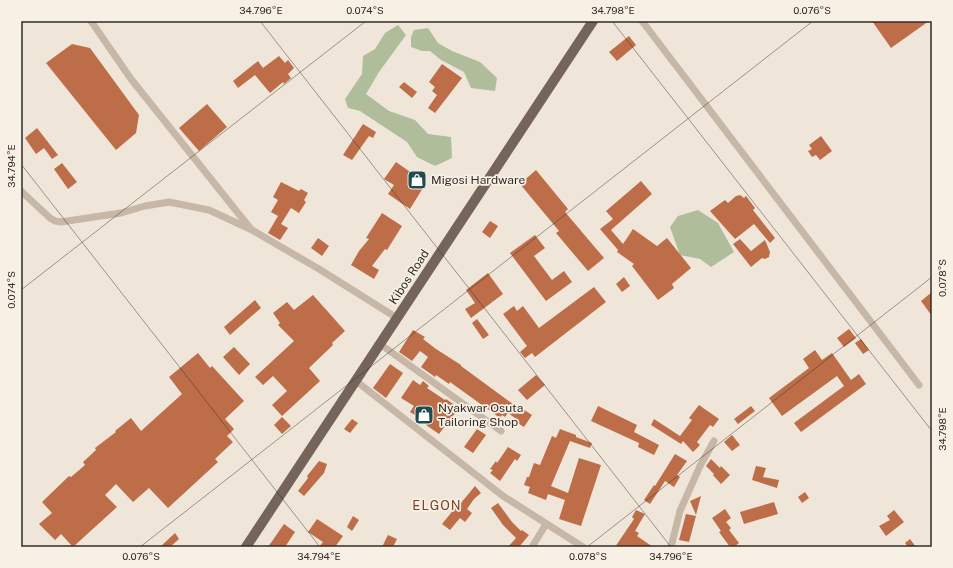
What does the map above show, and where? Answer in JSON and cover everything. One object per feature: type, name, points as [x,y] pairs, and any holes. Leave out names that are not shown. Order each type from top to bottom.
[{"type":"main road","name":"Kibos Road","points":[[246,547],[593,21]]},
{"type":"street","points":[[91,21],[132,79],[252,230]]},
{"type":"street","points":[[642,21],[919,385]]},
{"type":"street","points":[[21,191],[50,218],[61,222],[121,213],[145,206],[168,202],[209,210],[252,230],[319,269],[397,318]]},
{"type":"street","points":[[380,344],[501,431]]},
{"type":"street","points":[[356,381],[503,496],[583,547]]},
{"type":"street","points":[[671,547],[683,505],[700,466],[714,440]]},
{"type":"street","points":[[532,547],[546,524]]},
{"type":"green space","points":[[398,25],[406,35],[379,72],[366,94],[389,111],[415,120],[428,134],[451,137],[452,158],[435,166],[417,157],[407,142],[360,111],[348,108],[345,99],[362,74],[363,56],[375,49],[385,33]]},
{"type":"green space","points":[[428,28],[438,43],[452,51],[480,62],[497,78],[495,91],[471,88],[464,72],[441,60],[430,51],[422,51],[411,47],[411,37],[414,30]]},
{"type":"green space","points":[[698,210],[718,223],[734,252],[711,267],[700,259],[680,255],[670,227],[678,216]]},
{"type":"building","points":[[872,21],[929,21],[891,48]]},
{"type":"building","points":[[629,36],[636,45],[617,61],[609,52]]},
{"type":"building","points":[[72,44],[90,48],[139,115],[136,133],[116,150],[46,63]]},
{"type":"building","points":[[279,56],[285,63],[288,60],[294,68],[288,74],[291,78],[284,84],[283,82],[270,93],[255,75],[238,88],[233,81],[258,61],[263,68]]},
{"type":"building","points":[[442,64],[462,78],[435,113],[428,108],[437,95],[432,91],[435,87],[429,82]]},
{"type":"building","points":[[404,82],[417,92],[412,98],[399,87]]},
{"type":"building","points":[[207,104],[227,127],[199,151],[179,128]]},
{"type":"building","points":[[363,124],[376,132],[373,138],[369,136],[352,160],[343,155]]},
{"type":"building","points":[[37,128],[58,155],[52,159],[44,148],[36,154],[25,138]]},
{"type":"building","points":[[821,136],[832,151],[820,160],[816,155],[812,157],[808,151],[812,149],[809,145]]},
{"type":"building","points":[[396,162],[426,183],[410,209],[388,194],[394,185],[384,179]]},
{"type":"building","points":[[62,163],[77,182],[68,189],[54,169]]},
{"type":"building","points":[[536,170],[568,209],[565,212],[604,258],[588,271],[556,233],[559,231],[520,184]]},
{"type":"building","points":[[641,181],[652,194],[611,230],[623,244],[633,229],[657,246],[667,238],[691,268],[672,284],[674,288],[658,300],[632,266],[634,264],[617,252],[618,250],[600,229],[613,219],[606,211]]},
{"type":"building","points":[[281,182],[299,191],[301,189],[308,193],[304,200],[306,202],[299,213],[291,208],[281,224],[288,228],[280,240],[268,233],[278,216],[271,212],[278,200],[273,197]]},
{"type":"building","points":[[740,195],[744,198],[746,196],[755,208],[753,210],[775,238],[770,243],[754,224],[735,239],[710,211],[725,200],[728,203],[736,196]]},
{"type":"building","points":[[382,213],[402,226],[387,250],[385,249],[372,266],[379,270],[374,279],[351,265],[359,251],[369,239],[366,238]]},
{"type":"building","points":[[490,221],[498,226],[490,238],[482,232]]},
{"type":"building","points":[[535,235],[545,248],[534,256],[552,280],[564,271],[572,282],[546,301],[510,253]]},
{"type":"building","points":[[318,238],[329,246],[322,256],[311,248]]},
{"type":"building","points":[[740,239],[751,251],[765,240],[770,252],[769,257],[765,259],[762,258],[751,267],[733,244]]},
{"type":"building","points":[[488,273],[503,294],[471,318],[465,309],[475,303],[466,290]]},
{"type":"building","points":[[624,277],[630,286],[622,292],[616,284]]},
{"type":"building","points":[[594,287],[606,302],[535,357],[532,353],[525,358],[520,352],[527,346],[503,314],[514,306],[517,311],[523,306],[539,328]]},
{"type":"building","points":[[932,292],[932,316],[921,301]]},
{"type":"building","points":[[313,295],[345,331],[309,368],[320,381],[282,416],[272,405],[287,391],[273,376],[263,385],[255,377],[294,341],[278,325],[280,323],[273,313],[287,302],[294,310]]},
{"type":"building","points":[[255,300],[261,308],[230,335],[224,327]]},
{"type":"building","points":[[477,319],[489,335],[483,339],[472,323]]},
{"type":"building","points":[[849,329],[856,338],[844,347],[837,338]]},
{"type":"building","points":[[413,330],[425,337],[423,339],[436,349],[461,365],[517,407],[518,406],[532,415],[524,427],[516,422],[518,420],[508,413],[505,417],[502,415],[500,418],[450,382],[449,384],[436,375],[435,377],[421,367],[428,357],[420,351],[412,361],[399,352]]},
{"type":"building","points":[[861,339],[869,350],[863,354],[855,343]]},
{"type":"building","points":[[234,347],[250,364],[239,375],[223,357]]},
{"type":"building","points":[[815,350],[822,360],[832,353],[851,380],[859,374],[866,384],[801,432],[794,423],[844,386],[837,376],[782,416],[769,398],[809,368],[803,359]]},
{"type":"building","points":[[198,353],[210,368],[212,366],[244,401],[225,419],[234,429],[227,436],[233,442],[215,459],[218,462],[168,508],[149,488],[133,502],[116,484],[105,495],[117,507],[73,547],[61,534],[55,540],[39,524],[52,513],[42,502],[69,476],[71,477],[85,465],[83,462],[96,450],[95,448],[131,418],[141,431],[182,394],[169,377]]},
{"type":"building","points":[[390,364],[403,373],[386,398],[373,388]]},
{"type":"building","points":[[536,375],[545,385],[527,400],[518,390]]},
{"type":"building","points":[[413,380],[420,385],[423,381],[429,386],[427,388],[459,408],[439,434],[426,425],[427,423],[410,412],[414,406],[401,398]]},
{"type":"building","points":[[699,405],[719,419],[713,427],[710,425],[697,442],[700,445],[693,452],[683,441],[681,444],[651,425],[654,419],[680,436],[692,420],[689,418]]},
{"type":"building","points":[[598,406],[637,425],[634,432],[659,445],[654,455],[638,447],[639,443],[591,421]]},
{"type":"building","points":[[751,406],[755,411],[738,424],[734,419]]},
{"type":"building","points":[[282,417],[291,426],[282,434],[274,425]]},
{"type":"building","points":[[352,419],[358,423],[350,433],[344,429]]},
{"type":"building","points":[[477,429],[486,435],[473,453],[464,447]]},
{"type":"building","points":[[560,429],[592,443],[590,448],[570,441],[551,486],[568,493],[579,458],[601,465],[581,526],[559,519],[565,500],[548,494],[546,500],[528,493],[530,487],[524,485],[527,477],[529,477],[534,463],[540,465],[552,436],[556,438]]},
{"type":"building","points":[[732,435],[740,445],[732,451],[724,442]]},
{"type":"building","points":[[508,447],[521,455],[517,461],[515,459],[500,481],[490,473],[493,470],[490,469],[496,461],[497,463]]},
{"type":"building","points":[[675,454],[687,461],[677,475],[680,477],[674,487],[665,481],[650,504],[644,500],[654,485],[655,486]]},
{"type":"building","points":[[711,459],[730,475],[721,484],[706,466]]},
{"type":"building","points":[[319,461],[327,464],[324,473],[304,496],[298,491],[308,478],[307,476]]},
{"type":"building","points":[[756,466],[766,468],[763,477],[779,480],[777,488],[752,480]]},
{"type":"building","points":[[475,486],[481,493],[474,499],[467,509],[472,513],[465,522],[460,518],[450,530],[442,524]]},
{"type":"building","points":[[805,492],[809,498],[802,503],[798,497]]},
{"type":"building","points":[[701,496],[696,515],[690,501]]},
{"type":"building","points":[[774,502],[778,514],[744,524],[740,512]]},
{"type":"building","points":[[498,503],[512,522],[521,531],[522,530],[529,535],[519,547],[508,547],[516,538],[503,525],[491,508]]},
{"type":"building","points":[[725,509],[731,518],[726,522],[731,528],[729,530],[739,543],[734,547],[730,547],[719,532],[721,531],[712,518]]},
{"type":"building","points":[[636,510],[645,514],[635,531],[639,533],[637,536],[653,547],[615,547],[634,519],[632,517]]},
{"type":"building","points":[[894,510],[904,522],[886,536],[879,526],[890,520],[887,516]]},
{"type":"building","points":[[686,514],[696,516],[689,542],[679,540]]},
{"type":"building","points":[[353,516],[359,520],[352,531],[347,527]]},
{"type":"building","points":[[317,519],[343,536],[335,547],[319,547],[323,542],[308,532]]},
{"type":"building","points":[[284,524],[295,532],[285,547],[268,547]]},
{"type":"building","points":[[175,533],[179,539],[170,547],[160,547]]},
{"type":"building","points":[[388,535],[397,539],[393,547],[382,547]]},
{"type":"building","points":[[910,539],[916,547],[908,547],[905,543]]},
{"type":"place","name":"Migosi Hardware","points":[[417,180]]},
{"type":"place","name":"Nyakwar Osuta Tailoring Shop","points":[[424,415]]},
{"type":"district","name":"ELGON","points":[[437,505]]}]
